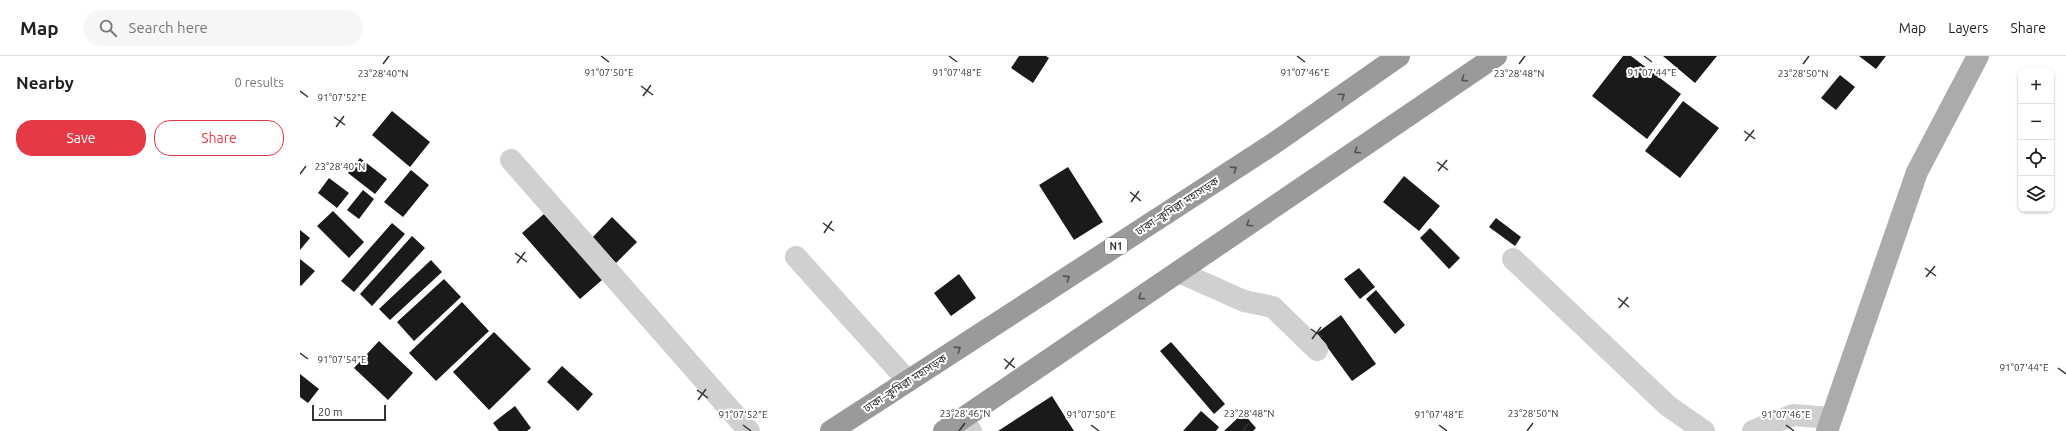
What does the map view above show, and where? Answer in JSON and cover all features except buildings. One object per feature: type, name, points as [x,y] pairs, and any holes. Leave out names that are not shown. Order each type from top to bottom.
[{"type":"highway","name":"ঢাকা–কুমিল্লা মহাসড়ক","points":[[831,431],[1273,144],[1398,56]]},
{"type":"highway","points":[[944,431],[967,425],[1179,272],[1496,56]]},
{"type":"main road","points":[[1829,424],[1917,172],[1978,56]]},
{"type":"lane","points":[[511,160],[749,431]]},
{"type":"lane","points":[[796,257],[908,381]]},
{"type":"lane","points":[[1513,259],[1668,406],[1704,431]]},
{"type":"lane","points":[[1179,272],[1244,301],[1273,307],[1316,350]]},
{"type":"lane","points":[[1753,431],[1793,416],[1829,424]]}]
